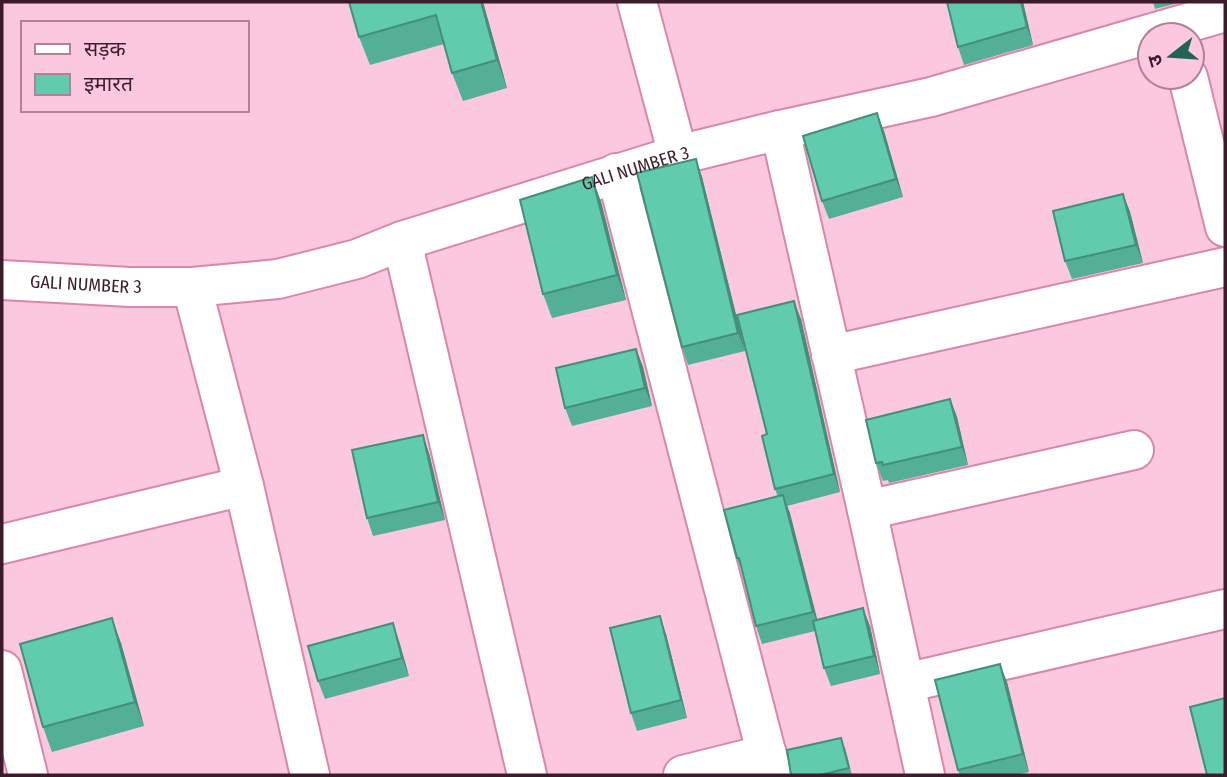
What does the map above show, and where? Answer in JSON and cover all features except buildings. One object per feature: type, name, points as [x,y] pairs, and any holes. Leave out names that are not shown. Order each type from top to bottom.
[{"type":"street","points":[[637,2],[678,155]]},
{"type":"street","name":"GALI NUMBER 3","points":[[1202,21],[1225,12]]},
{"type":"street","name":"GALI NUMBER 3","points":[[2,280],[130,288],[192,287],[278,279],[357,259],[402,241],[678,155],[931,97],[1136,42]]},
{"type":"street","points":[[1191,91],[1225,227]]},
{"type":"street","points":[[779,130],[925,775]]},
{"type":"street","points":[[616,173],[769,765],[683,775]]},
{"type":"street","points":[[402,241],[527,775]]},
{"type":"street","points":[[831,355],[1225,267]]},
{"type":"street","points":[[192,287],[244,486],[310,775]]},
{"type":"street","points":[[867,510],[1134,450]]},
{"type":"street","points":[[2,544],[244,486]]},
{"type":"street","points":[[905,683],[1225,609]]},
{"type":"street","points":[[2,670],[29,775]]}]
